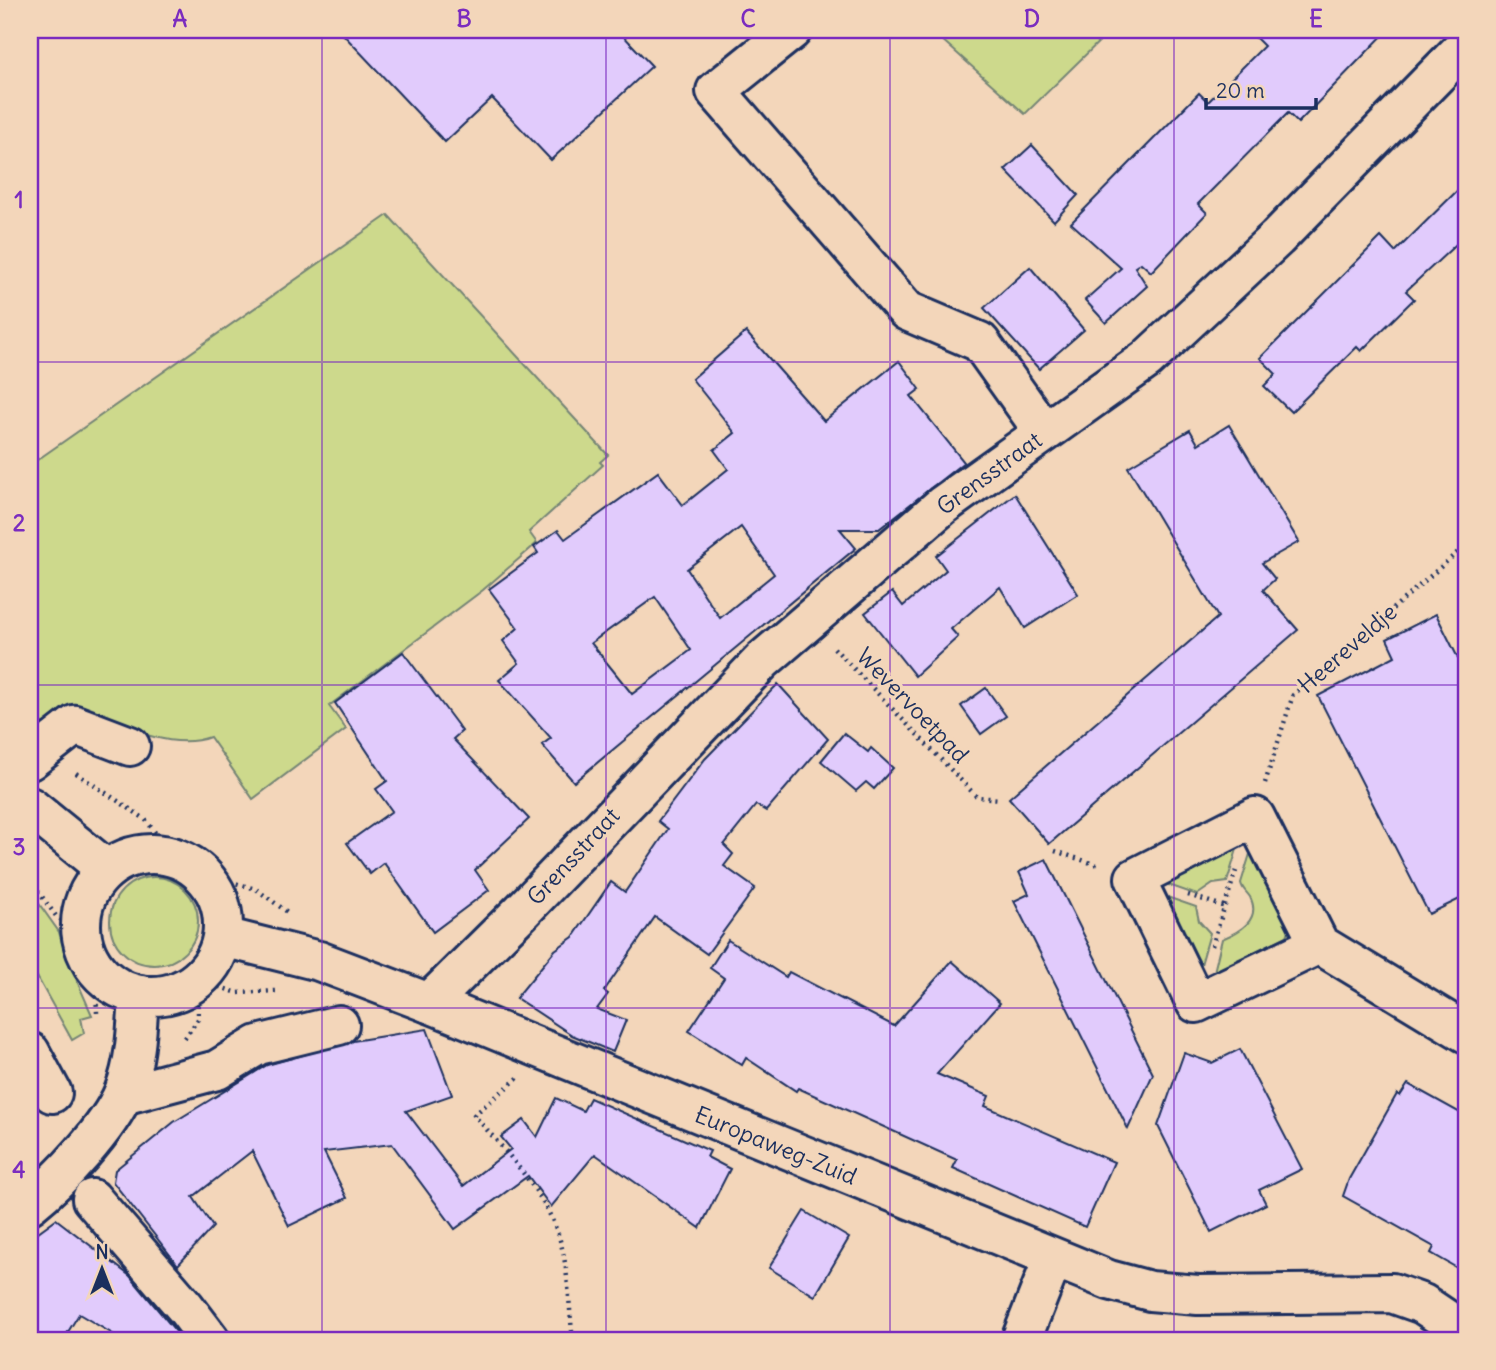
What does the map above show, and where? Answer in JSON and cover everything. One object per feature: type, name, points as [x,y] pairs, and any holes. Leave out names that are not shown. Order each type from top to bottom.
[{"type":"street","points":[[792,30],[716,90],[907,312],[980,342],[1044,432]]},
{"type":"street","name":"Grensstraat","points":[[429,1003],[522,911],[763,660],[943,505],[1156,351],[1277,238],[1466,45]]},
{"type":"street","points":[[35,755],[75,725],[130,746]]},
{"type":"street","points":[[30,807],[106,869]]},
{"type":"street","points":[[1319,944],[1196,1003],[1135,878],[1255,817],[1319,944],[1466,1033]]},
{"type":"street","points":[[156,853],[188,865],[216,892],[223,914],[223,937],[210,968],[198,980],[180,991],[160,996],[139,995],[123,990],[95,969],[81,934],[85,898],[106,869],[138,855],[156,853]]},
{"type":"street","name":"Europaweg-Zuid","points":[[223,937],[318,961],[429,1003],[1053,1259],[1129,1286],[1172,1294],[1339,1294],[1405,1324],[1466,1336]]},
{"type":"street","points":[[30,1204],[73,1162],[123,1095],[136,1041],[139,995]]},
{"type":"street","points":[[123,1095],[217,1070],[258,1045],[339,1025]]},
{"type":"street","points":[[30,1052],[52,1093]]},
{"type":"street","points":[[92,1199],[210,1340]]},
{"type":"street","points":[[1021,1340],[1053,1259]]},
{"type":"path","name":"Heereveldje","points":[[1196,1003],[1223,906],[1255,817],[1293,695],[1466,545]]},
{"type":"path","name":"Wevervoetpad","points":[[810,618],[831,645],[977,797],[1001,799]]},
{"type":"path","points":[[35,755],[145,819],[188,865],[256,889],[293,916]]},
{"type":"path","points":[[1055,851],[1135,878]]},
{"type":"path","points":[[30,880],[56,916],[81,934]]},
{"type":"path","points":[[548,1053],[474,1115],[524,1177],[553,1223],[561,1245],[573,1340]]},
{"type":"green space","points":[[931,30],[1111,30],[1025,114]]},
{"type":"green space","points":[[388,215],[608,455],[600,462],[603,465],[529,532],[537,543],[483,590],[329,706],[346,729],[253,799],[210,737],[189,741],[169,740],[84,719],[64,718],[44,724],[30,716],[30,465]]},
{"type":"green space","points":[[1238,846],[1227,882],[1213,884],[1197,895],[1166,884]]},
{"type":"green space","points":[[1254,852],[1291,925],[1287,936],[1214,972],[1222,939],[1241,929],[1251,919],[1253,905],[1241,883],[1250,854]]},
{"type":"green space","points":[[154,877],[179,884],[191,896],[198,921],[191,946],[179,958],[154,965],[129,958],[117,946],[110,921],[117,896],[129,884]]},
{"type":"green space","points":[[30,891],[59,932],[66,956],[92,1015],[81,1018],[84,1033],[72,1040],[30,964]]},
{"type":"green space","points":[[1164,896],[1196,907],[1199,921],[1210,933],[1198,969]]},
{"type":"building","points":[[339,30],[618,30],[652,66],[551,160],[492,98],[445,142]]},
{"type":"building","points":[[1248,30],[1388,30],[1298,123],[1288,113],[1198,204],[1207,213],[1151,272],[1141,263],[1135,267],[1147,286],[1106,323],[1085,300],[1121,268],[1071,223],[1199,93],[1208,102],[1264,46]]},
{"type":"building","points":[[1032,145],[1078,195],[1054,221],[1005,170]]},
{"type":"building","points":[[1466,182],[1466,235],[1406,291],[1414,299],[1361,351],[1357,347],[1291,412],[1264,386],[1276,374],[1260,358],[1381,237],[1395,252]]},
{"type":"building","points":[[1030,267],[1084,330],[1039,369],[984,308]]},
{"type":"building","points":[[746,332],[824,421],[899,361],[920,389],[911,396],[964,462],[879,529],[840,529],[856,548],[574,782],[542,745],[551,738],[499,680],[519,663],[503,641],[518,628],[489,589],[538,553],[534,547],[558,530],[565,539],[658,472],[683,505],[728,469],[714,450],[735,433],[692,379]],"holes":[[[741,527],[774,574],[720,618],[687,569]],[[655,597],[691,650],[632,694],[591,643]]]},
{"type":"building","points":[[1229,425],[1299,542],[1262,563],[1275,579],[1263,590],[1298,630],[1049,844],[1009,798],[1218,617],[1128,467],[1190,430],[1198,444]]},
{"type":"building","points":[[1015,494],[1078,594],[1025,628],[1000,587],[951,629],[958,637],[915,676],[865,613],[892,592],[903,606],[946,570],[936,556]]},
{"type":"building","points":[[1436,614],[1466,674],[1466,896],[1429,914],[1318,696],[1395,656],[1387,639]]},
{"type":"building","points":[[403,652],[462,731],[453,739],[529,819],[475,870],[489,890],[433,932],[384,863],[370,874],[347,843],[392,811],[376,789],[387,781],[335,703]]},
{"type":"building","points":[[778,684],[828,739],[766,811],[756,805],[724,845],[733,854],[724,866],[755,888],[707,954],[655,917],[604,991],[608,994],[597,1009],[626,1020],[613,1052],[572,1035],[516,998],[555,950],[573,937],[611,882],[625,892],[668,829],[658,821],[705,759]]},
{"type":"building","points":[[986,688],[1006,716],[981,734],[961,706]]},
{"type":"building","points":[[844,733],[868,752],[871,748],[893,768],[874,789],[866,782],[856,791],[821,761]]},
{"type":"building","points":[[1046,859],[1153,1074],[1128,1129],[1014,901],[1029,894],[1019,872]]},
{"type":"building","points":[[728,940],[786,977],[789,972],[894,1026],[952,961],[1000,1003],[937,1074],[989,1096],[985,1106],[1114,1162],[1085,1227],[953,1168],[957,1160],[798,1088],[796,1091],[746,1058],[742,1065],[689,1031],[724,978],[710,968]]},
{"type":"building","points":[[427,1029],[452,1095],[406,1111],[463,1186],[511,1149],[501,1137],[524,1120],[537,1137],[556,1098],[583,1111],[590,1098],[710,1151],[707,1157],[730,1169],[700,1228],[595,1154],[551,1207],[528,1176],[455,1229],[392,1144],[324,1152],[347,1198],[289,1226],[252,1151],[193,1197],[213,1227],[178,1265],[113,1182],[115,1170],[174,1122],[267,1065],[353,1041]]},
{"type":"building","points":[[1240,1049],[1302,1169],[1259,1190],[1266,1204],[1211,1232],[1158,1126],[1184,1053],[1212,1063]]},
{"type":"building","points":[[1408,1084],[1466,1116],[1466,1252],[1457,1268],[1431,1253],[1434,1247],[1343,1196],[1349,1179],[1397,1094],[1400,1096]]},
{"type":"building","points":[[804,1211],[849,1238],[815,1296],[769,1268]]},
{"type":"building","points":[[56,1219],[130,1276],[183,1340],[123,1340],[79,1314],[63,1340],[30,1340],[30,1238]]}]
